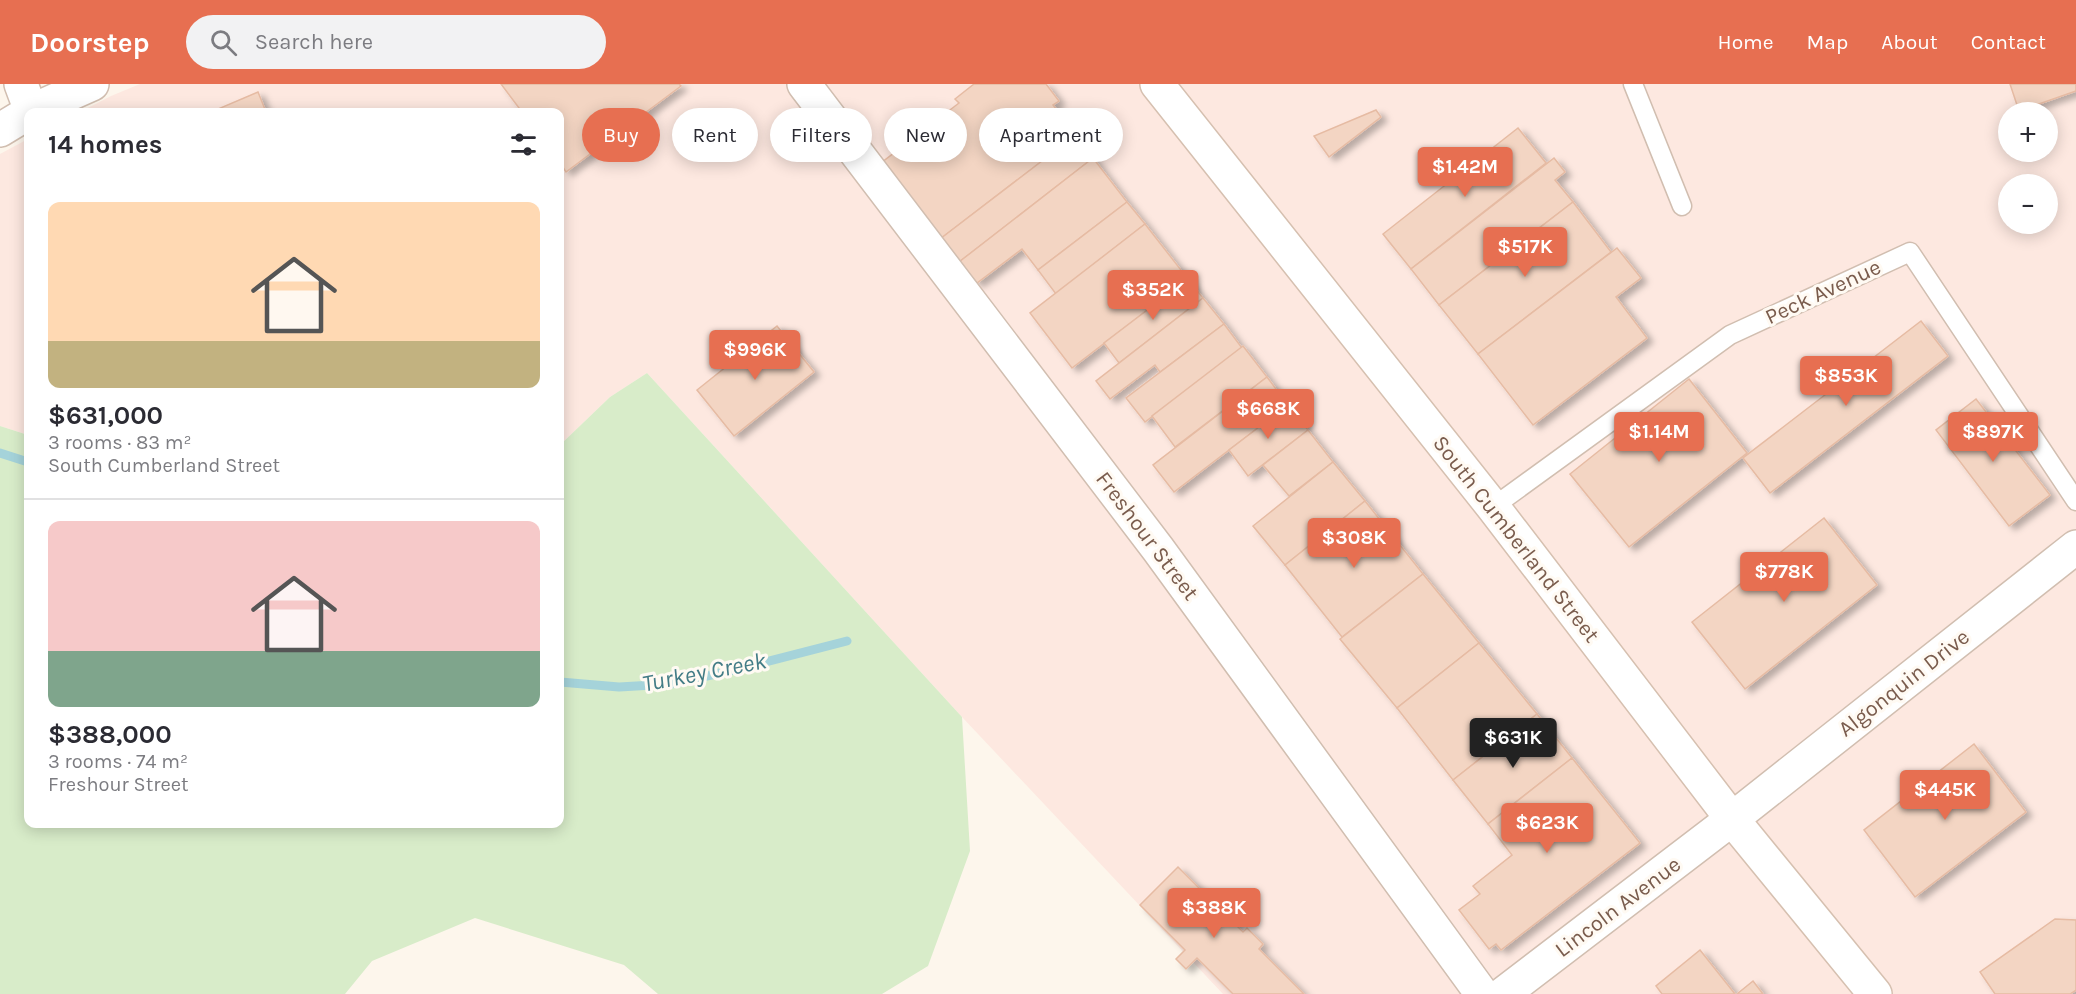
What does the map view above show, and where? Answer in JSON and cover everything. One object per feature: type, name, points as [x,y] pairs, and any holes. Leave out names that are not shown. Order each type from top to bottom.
[{"type":"street","points":[[0,130],[27,105],[92,84]]},
{"type":"street","name":"Freshour Street","points":[[804,84],[1158,549],[1482,994]]},
{"type":"street","name":"South Cumberland Street","points":[[1157,84],[1493,507],[1732,819],[1875,994]]},
{"type":"street","name":"Algonquin Drive","points":[[1732,819],[2076,547]]},
{"type":"street","name":"Lincoln Avenue","points":[[1503,994],[1732,819]]},
{"type":"lane","points":[[1634,84],[1682,206]]},
{"type":"lane","name":"Peck Avenue","points":[[1493,507],[1730,335],[1910,252],[2076,501]]},
{"type":"shaded area","points":[[140,84],[2076,84],[2076,994],[1223,994],[962,717],[647,373],[610,397],[564,441],[564,108],[88,108]]},
{"type":"shaded area","points":[[24,141],[24,434],[0,426],[0,154]]},
{"type":"green space","points":[[647,373],[962,717],[970,851],[928,966],[882,994],[658,994],[624,965],[475,918],[372,961],[345,994],[0,994],[0,426],[24,434],[24,828],[564,828],[564,441],[610,397]]},
{"type":"building","points":[[501,84],[679,84],[681,86],[652,108],[582,108],[582,160],[566,172],[564,169],[564,108],[519,108]]},
{"type":"building","points":[[974,84],[1046,84],[1059,101],[1053,105],[1055,108],[979,108],[979,162],[1041,162],[940,239],[881,163],[884,161],[967,162],[967,108],[952,108],[959,103],[955,99]]},
{"type":"building","points":[[2010,84],[2076,84],[2076,91],[2045,102],[2016,102]]},
{"type":"building","points":[[258,92],[264,108],[220,108]]},
{"type":"building","points":[[1376,110],[1381,117],[1329,157],[1314,136]]},
{"type":"building","points":[[1518,128],[1546,163],[1411,269],[1383,234]]},
{"type":"building","points":[[1554,158],[1565,172],[1555,180],[1573,202],[1439,305],[1411,269]]},
{"type":"building","points":[[1041,162],[1088,162],[959,262],[940,239]]},
{"type":"building","points":[[1088,162],[1096,162],[1127,202],[1038,270],[1022,249],[977,283],[959,262]]},
{"type":"building","points":[[1127,202],[1145,224],[1056,294],[1038,270]]},
{"type":"building","points":[[1573,202],[1611,252],[1478,354],[1439,305]]},
{"type":"building","points":[[1145,224],[1188,279],[1072,368],[1030,313]]},
{"type":"building","points":[[1617,248],[1641,278],[1616,297],[1647,338],[1533,425],[1478,354]]},
{"type":"building","points":[[1188,279],[1203,298],[1119,363],[1104,343]]},
{"type":"building","points":[[1203,298],[1224,324],[1160,372],[1155,365],[1110,399],[1096,381]]},
{"type":"building","points":[[1921,321],[1948,356],[1770,493],[1743,458]]},
{"type":"building","points":[[1224,324],[1242,348],[1145,422],[1126,398]]},
{"type":"building","points":[[777,326],[814,372],[734,436],[697,390]]},
{"type":"building","points":[[1243,346],[1267,377],[1175,447],[1152,416]]},
{"type":"building","points":[[1267,377],[1288,405],[1174,492],[1153,465]]},
{"type":"building","points":[[1689,379],[1747,453],[1629,547],[1570,474]]},
{"type":"building","points":[[1976,399],[2050,495],[2009,526],[1936,430]]},
{"type":"building","points":[[1288,405],[1308,430],[1248,476],[1229,450]]},
{"type":"building","points":[[1308,430],[1333,462],[1289,496],[1263,465]]},
{"type":"building","points":[[1333,462],[1365,501],[1285,565],[1253,526]]},
{"type":"building","points":[[1365,501],[1423,574],[1342,637],[1285,565]]},
{"type":"building","points":[[1824,518],[1877,585],[1745,689],[1692,622]]},
{"type":"building","points":[[1423,574],[1479,643],[1397,708],[1340,639]]},
{"type":"building","points":[[1479,643],[1537,714],[1453,780],[1397,708]]},
{"type":"building","points":[[1537,714],[1572,758],[1488,824],[1453,780]]},
{"type":"building","points":[[1974,744],[2026,812],[1915,897],[1864,830]]},
{"type":"building","points":[[1572,758],[1640,843],[1501,950],[1496,944],[1489,949],[1459,910],[1480,894],[1473,886],[1512,855],[1488,824]]},
{"type":"building","points":[[1178,867],[1243,932],[1247,928],[1263,944],[1259,949],[1304,994],[1233,994],[1197,958],[1186,969],[1176,959],[1185,950],[1140,905]]},
{"type":"building","points":[[2055,919],[2076,920],[2076,990],[2070,994],[1995,994],[1980,972]]},
{"type":"building","points":[[1700,950],[1735,994],[1662,994],[1656,986]]},
{"type":"building","points":[[1753,981],[1763,994],[1737,994]]},
{"type":"waterway","name":"Turkey Creek","points":[[0,453],[24,461]]},
{"type":"waterway","name":"Turkey Creek","points":[[564,682],[619,687],[671,684],[847,641]]}]
